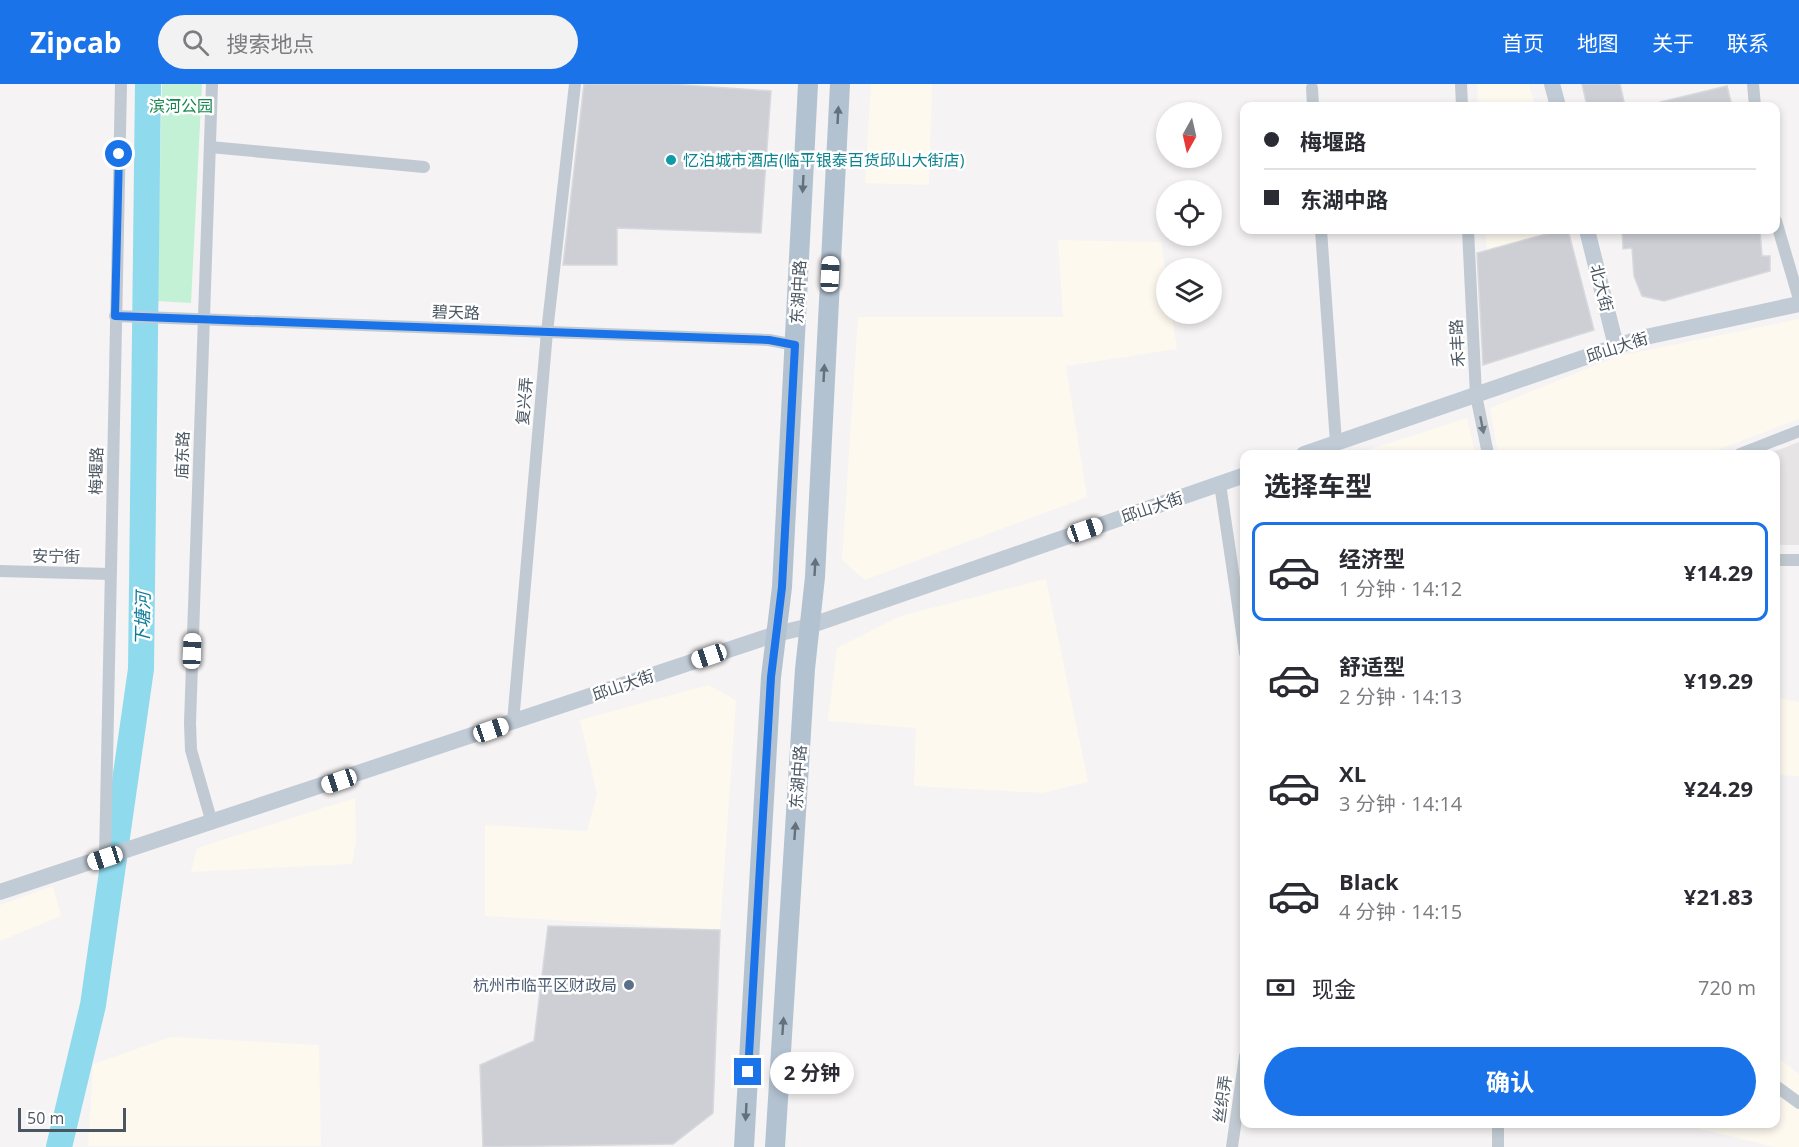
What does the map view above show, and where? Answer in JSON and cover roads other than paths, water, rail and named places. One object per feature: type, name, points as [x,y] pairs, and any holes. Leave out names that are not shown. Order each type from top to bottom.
[{"type":"main road","name":"东湖中路","points":[[744,1147],[771,677],[782,587],[808,84]]},
{"type":"main road","name":"东湖中路","points":[[775,1147],[814,624],[840,84]]},
{"type":"main road","points":[[1552,84],[1556,102]]},
{"type":"main road","name":"北大街","points":[[1588,234],[1616,346]]},
{"type":"main road","name":"邱山大街","points":[[1316,450],[1641,338],[1799,304]]},
{"type":"main road","name":"邱山大街","points":[[0,892],[776,634],[814,624],[1240,477]]},
{"type":"street","name":"梅堰路","points":[[106,858],[121,84]]},
{"type":"street","name":"庙东路","points":[[212,84],[210,147],[197,319],[189,723],[191,750],[212,823]]},
{"type":"street","name":"复兴弄","points":[[513,722],[547,332],[575,84]]},
{"type":"street","points":[[1461,84],[1462,102]]},
{"type":"street","points":[[1753,84],[1755,102]]},
{"type":"street","points":[[1312,88],[1313,102]]},
{"type":"street","points":[[210,147],[424,167]]},
{"type":"street","points":[[1321,234],[1336,443]]},
{"type":"street","name":"禾丰路","points":[[1468,234],[1476,395],[1487,450]]},
{"type":"street","points":[[1780,234],[1799,299]]},
{"type":"street","name":"碧天路","points":[[116,316],[769,340],[795,345]]},
{"type":"street","points":[[1750,450],[1799,431]]},
{"type":"street","points":[[1220,484],[1240,619]]},
{"type":"street","points":[[1780,560],[1799,560]]},
{"type":"street","name":"安宁街","points":[[0,571],[110,574]]},
{"type":"street","points":[[1780,1089],[1799,1103]]},
{"type":"street","name":"丝织弄","points":[[1232,1147],[1240,1091]]},
{"type":"street","points":[[1498,1128],[1498,1147]]},
{"type":"waterway","name":"下塘河","points":[[59,1147],[93,1005],[141,669],[148,84]]},
{"type":"place","name":"忆泊城市酒店(临平银泰百货邱山大街店)","points":[[671,160]]},
{"type":"place","name":"杭州市临平区财政局","points":[[629,985]]},
{"type":"park label","name":"滨河公园","points":[[181,106]]}]
